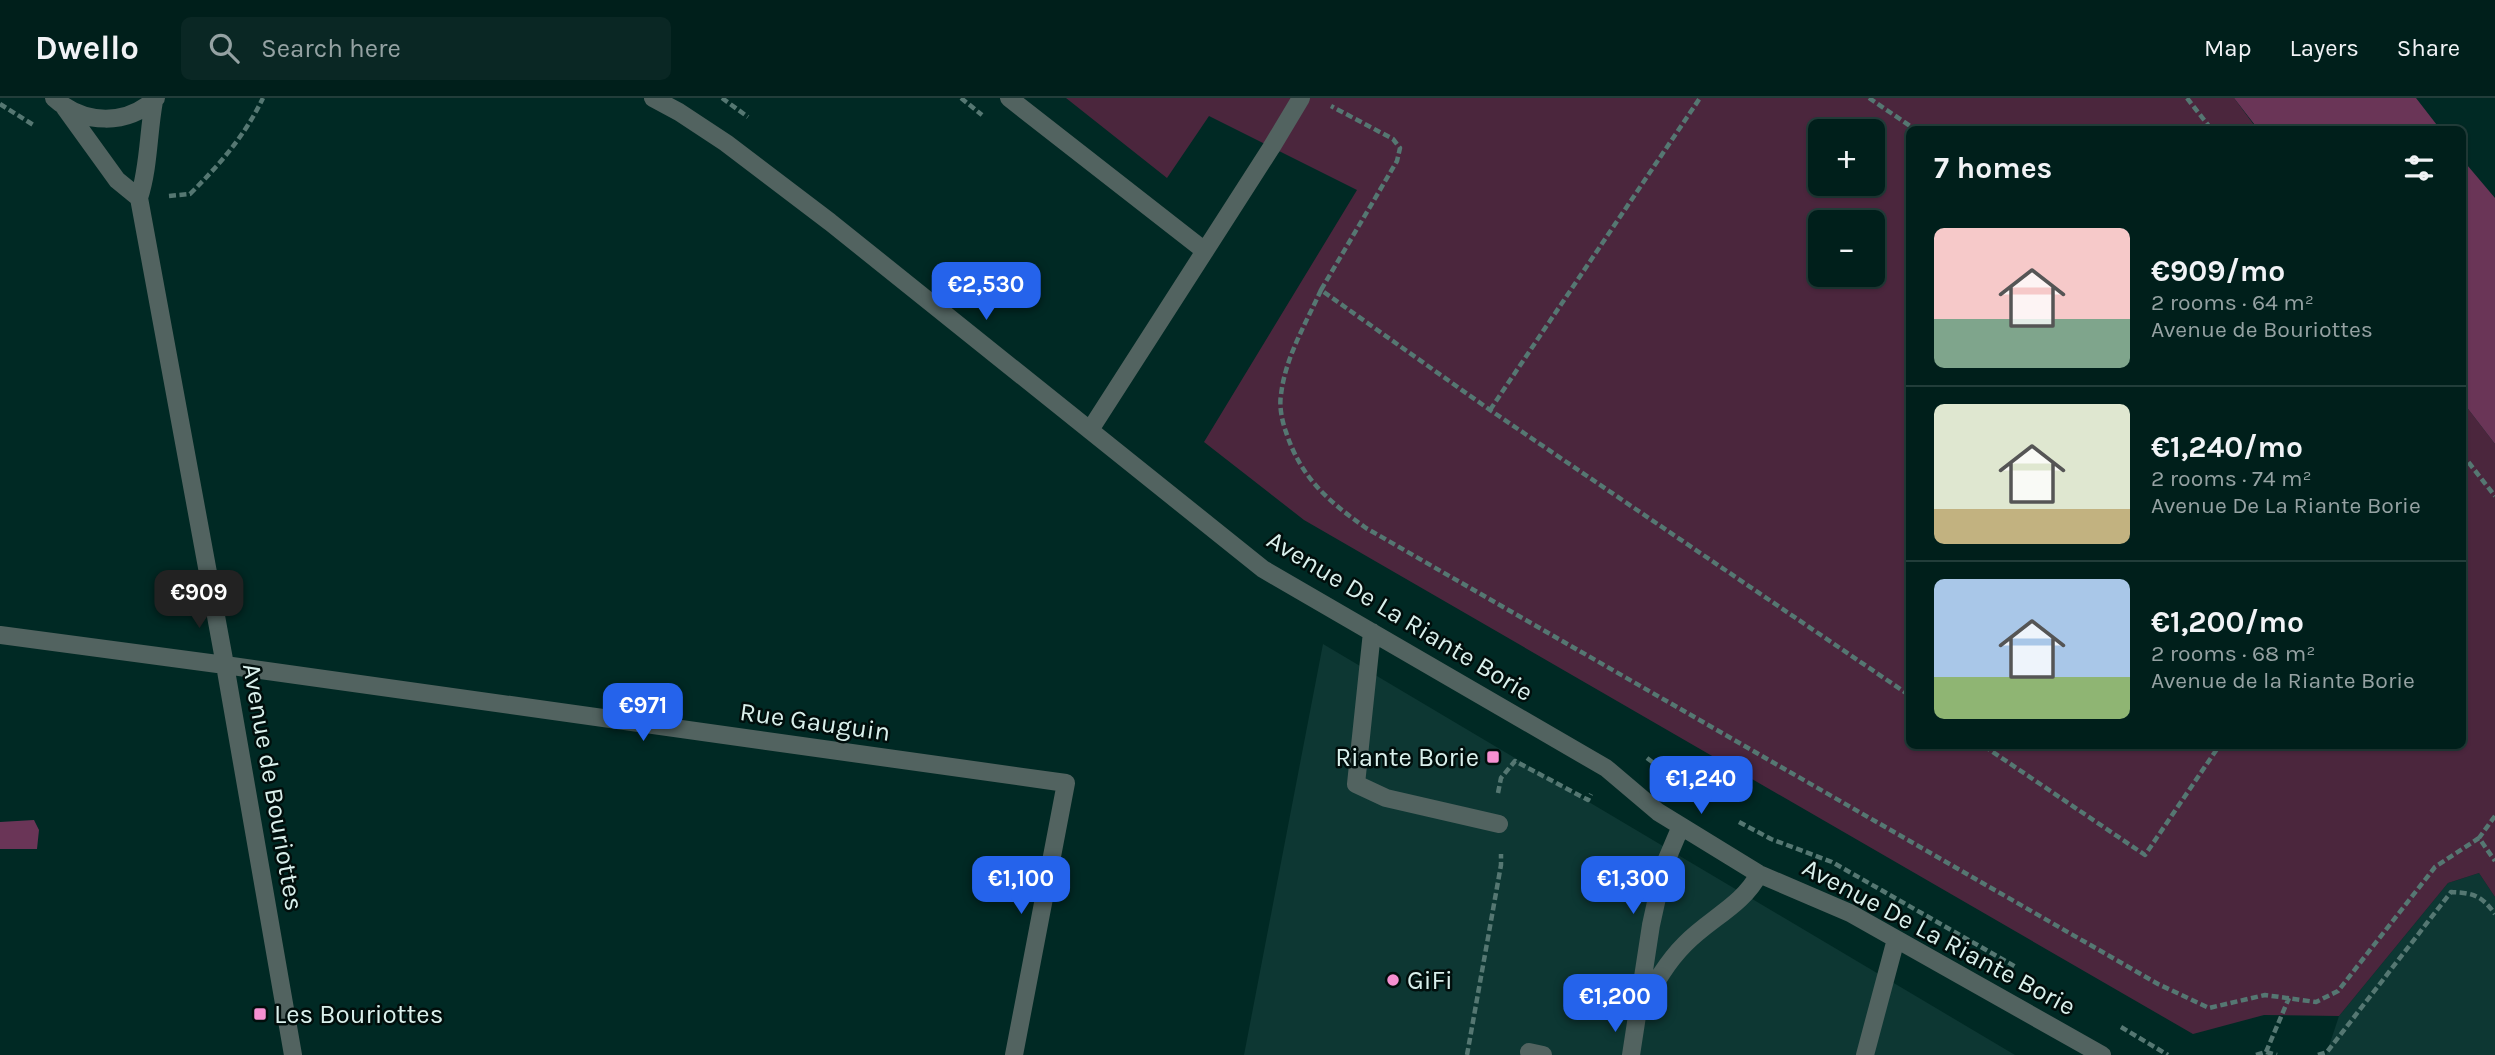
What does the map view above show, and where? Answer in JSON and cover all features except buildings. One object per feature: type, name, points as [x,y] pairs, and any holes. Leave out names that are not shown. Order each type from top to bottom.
[{"type":"street","name":"Avenue De La Riante Borie","points":[[653,98],[683,105],[726,143],[830,222],[1263,569],[1606,768],[1658,812],[1759,874],[1839,908],[2102,1055]]},
{"type":"street","points":[[1009,98],[1205,251]]},
{"type":"street","points":[[1090,430],[1272,148],[1301,98]]},
{"type":"street","name":"Avenue de Bouriottes","points":[[155,99],[149,127],[147,174],[139,198],[293,1055]]},
{"type":"street","points":[[60,103],[87,117],[111,120],[134,114],[155,99]]},
{"type":"street","points":[[60,103],[117,180],[139,198]]},
{"type":"street","points":[[1372,632],[1356,784],[1386,798],[1499,824]]},
{"type":"street","name":"Rue Gauguin","points":[[0,635],[1066,783],[1014,1055]]},
{"type":"street","points":[[1631,1055],[1651,925],[1664,866],[1681,826]]},
{"type":"street","points":[[1637,1019],[1661,972],[1686,943],[1751,890],[1759,874]]},
{"type":"street","points":[[1865,1055],[1896,939]]},
{"type":"path","points":[[139,198],[190,194],[226,159],[253,119],[263,98]]},
{"type":"path","points":[[722,98],[756,124]]},
{"type":"path","points":[[1490,410],[1700,98]]},
{"type":"path","points":[[1869,98],[1910,126]]},
{"type":"path","points":[[2187,98],[2209,126]]},
{"type":"path","points":[[1327,104],[1393,139],[1400,148],[1397,161],[1321,290],[1294,349],[1281,395],[1283,421],[1301,469],[1317,489],[1343,512],[1390,542],[2158,984],[2208,1008],[2265,995],[2316,1002],[2338,991],[2435,867],[2479,838],[2495,816]]},
{"type":"path","points":[[1321,290],[1490,410],[1906,693]]},
{"type":"path","points":[[2466,459],[2495,496]]},
{"type":"path","points":[[1988,749],[2145,855],[2217,749]]},
{"type":"path","points":[[1643,756],[1701,799]]},
{"type":"path","points":[[1467,1055],[1501,865],[1496,802],[1501,778],[1515,761],[1588,800],[1606,768]]},
{"type":"path","points":[[1735,819],[1771,839],[1832,862],[2022,971]]},
{"type":"path","points":[[2479,838],[2495,861]]},
{"type":"path","points":[[2318,1055],[2327,1052],[2451,892],[2473,892],[2495,914]]},
{"type":"path","points":[[2266,1052],[2289,998]]},
{"type":"path","points":[[2113,1023],[2168,1055]]},
{"type":"path","points":[[2256,1055],[2266,1052],[2277,1055]]},
{"type":"shaded area","points":[[1066,98],[2234,98],[2255,126],[1906,126],[1906,749],[2466,749],[2466,406],[2495,444],[2495,897],[2479,873],[2448,883],[2339,1016],[2264,1015],[2193,1034],[1304,520],[1204,442],[1357,190],[1209,116],[1167,178]]},
{"type":"shaded area","points":[[2234,98],[2416,98],[2438,126],[2256,126]]},
{"type":"shaded area","points":[[2466,164],[2495,198],[2495,444],[2466,406]]},
{"type":"shaded area","points":[[1323,644],[2015,1055],[1244,1055]]},
{"type":"shaded area","points":[[34,820],[39,830],[37,849],[0,849],[0,822]]},
{"type":"shaded area","points":[[2479,873],[2495,897],[2495,1055],[2326,1055],[2339,1016],[2448,883]]},
{"type":"place","name":"Riante Borie","points":[[1493,757]]},
{"type":"place","name":"GiFi","points":[[1393,980]]},
{"type":"place","name":"Les Bouriottes","points":[[260,1014]]}]
